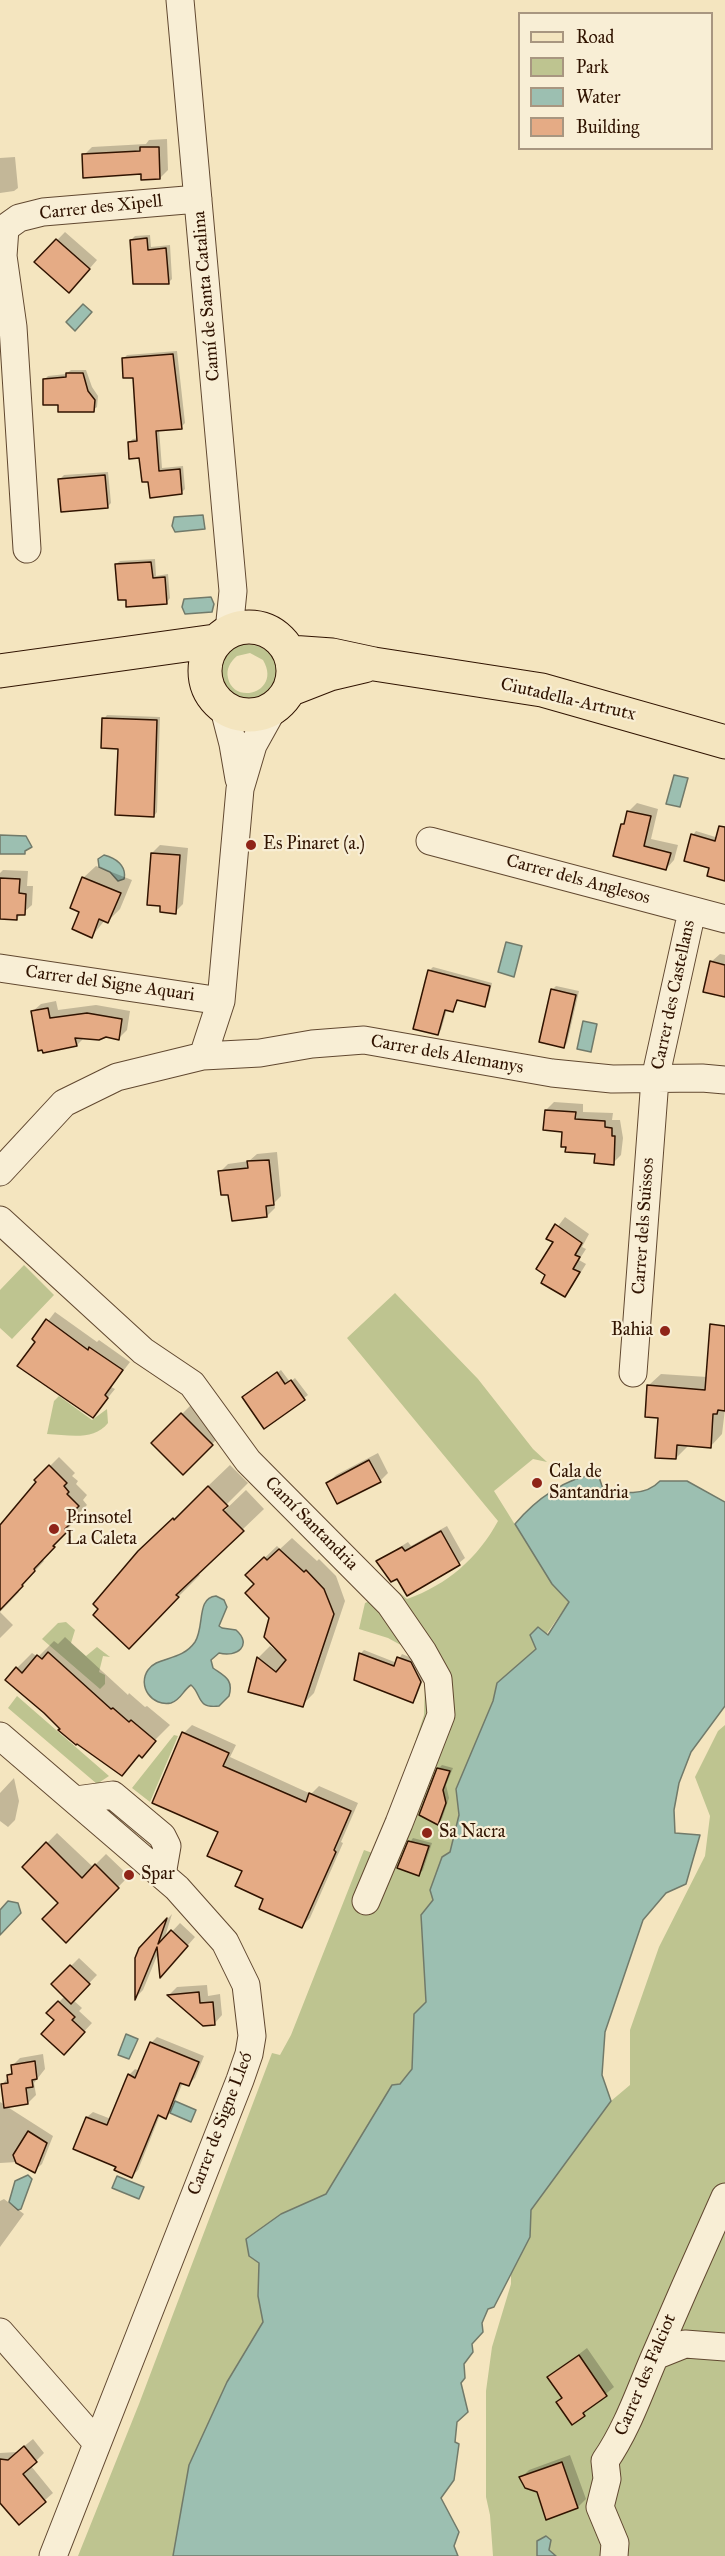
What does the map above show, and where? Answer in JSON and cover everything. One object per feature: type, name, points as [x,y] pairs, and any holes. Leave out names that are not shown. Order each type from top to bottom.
[{"type":"main road","points":[[0,671],[139,653],[232,633],[268,631],[279,638],[289,652],[293,665],[281,699]]},
{"type":"main road","points":[[232,633],[207,654],[204,677],[210,694],[224,709],[237,715],[249,716],[330,674],[374,664]]},
{"type":"main road","name":"Ciutadella-Artrutx","points":[[289,652],[332,654],[374,664],[542,690],[725,742]]},
{"type":"main road","points":[[139,653],[166,659],[204,677]]},
{"type":"street","name":"Camí de Santa Catalina","points":[[180,0],[233,591],[232,633]]},
{"type":"street","name":"Carrer des Xipell","points":[[27,549],[13,327],[3,256],[5,228],[19,218],[43,212],[198,199]]},
{"type":"street","points":[[203,1056],[221,1000],[240,789],[253,745],[281,699]]},
{"type":"street","points":[[224,709],[233,744],[240,789]]},
{"type":"street","name":"Carrer dels Anglesos","points":[[430,841],[725,920]]},
{"type":"street","name":"Carrer des Castellans","points":[[655,1079],[692,911]]},
{"type":"street","name":"Carrer del Signe Aquari","points":[[0,968],[221,1000]]},
{"type":"street","name":"Carrer dels Alemanys","points":[[0,1172],[64,1103],[117,1077],[203,1056],[260,1053],[312,1044],[364,1040],[552,1073],[612,1079],[725,1080]]},
{"type":"street","name":"Carrer dels Suïssos","points":[[633,1373],[655,1079]]},
{"type":"street","name":"Camí Santandria","points":[[0,1220],[144,1351],[192,1384],[248,1461],[390,1604],[438,1679],[441,1715],[366,1901]]},
{"type":"street","name":"Carrer de Signe Lleó","points":[[0,1736],[177,1888],[225,1942],[246,1985],[252,2036],[249,2054],[240,2080],[53,2556]]},
{"type":"street","name":"Carrer des Falciot","points":[[614,2556],[615,2543],[600,2507],[607,2479],[605,2461],[620,2439],[633,2412],[655,2356],[676,2335],[725,2197]]},
{"type":"street","points":[[0,2332],[97,2443]]},
{"type":"street","points":[[676,2335],[725,2347]]},
{"type":"green space","points":[[242,644],[262,648],[273,657],[277,670],[274,684],[266,696],[255,703],[242,704],[227,695],[218,680],[223,659]],"holes":[[[250,653],[263,660],[267,671],[262,687],[255,692],[247,693],[239,692],[232,687],[228,678],[228,669],[237,656]]]},
{"type":"green space","points":[[24,1265],[54,1295],[12,1339],[0,1328],[0,1290]]},
{"type":"green space","points":[[395,1293],[478,1379],[533,1449],[547,1462],[533,1459],[494,1491],[552,1584],[569,1602],[536,1649],[497,1683],[493,1701],[456,1789],[459,1815],[450,1852],[442,1858],[433,1900],[421,1915],[426,2002],[414,2014],[412,2069],[400,2084],[392,2085],[326,2194],[281,2214],[259,2263],[258,2296],[263,2322],[227,2382],[189,2465],[173,2556],[78,2556],[139,2404],[272,2053],[280,2055],[291,2035],[364,1850],[378,1855],[424,1715],[425,1683],[419,1662],[408,1649],[388,1638],[359,1629],[365,1603],[396,1590],[407,1599],[448,1578],[481,1547],[498,1521],[347,1338]]},
{"type":"green space","points":[[59,1396],[92,1420],[107,1409],[108,1423],[102,1429],[88,1435],[47,1434],[54,1401]]},
{"type":"green space","points":[[66,1622],[75,1630],[71,1643],[86,1656],[97,1647],[110,1657],[103,1656],[99,1672],[105,1675],[105,1684],[100,1689],[42,1639],[58,1623]]},
{"type":"green space","points":[[17,1696],[109,1776],[97,1784],[8,1708]]},
{"type":"green space","points":[[725,1725],[725,2556],[493,2556],[490,2515],[486,2497],[486,2391],[492,2347],[511,2284],[511,2271],[530,2237],[531,2210],[611,2101],[630,2085],[630,2030],[659,1947],[705,1856],[710,1816],[695,1777],[718,1731]]},
{"type":"green space","points":[[174,1735],[178,1736],[150,1802],[132,1788]]},
{"type":"water","points":[[83,304],[92,312],[75,331],[66,322]]},
{"type":"water","points":[[203,515],[205,529],[175,532],[172,526],[174,517]]},
{"type":"water","points":[[211,597],[214,604],[212,612],[185,614],[182,607],[184,599]]},
{"type":"water","points":[[674,775],[688,778],[680,807],[666,804]]},
{"type":"water","points":[[0,835],[26,836],[32,847],[25,851],[25,854],[0,854]]},
{"type":"water","points":[[104,855],[120,863],[124,870],[124,879],[118,881],[110,872],[99,867],[98,859]]},
{"type":"water","points":[[506,942],[522,946],[514,977],[498,972]]},
{"type":"water","points":[[583,1021],[597,1024],[591,1052],[577,1049]]},
{"type":"water","points":[[598,1474],[603,1489],[640,1492],[660,1481],[687,1481],[725,1502],[725,1706],[691,1752],[679,1783],[674,1810],[675,1833],[700,1835],[686,1884],[666,1893],[643,1920],[605,2032],[602,2075],[611,2101],[531,2210],[530,2237],[494,2307],[488,2309],[482,2323],[483,2332],[472,2344],[473,2352],[464,2364],[465,2378],[461,2383],[468,2412],[457,2422],[455,2442],[459,2444],[454,2480],[441,2498],[459,2532],[454,2546],[458,2556],[173,2556],[189,2465],[227,2382],[263,2322],[258,2296],[259,2263],[249,2256],[246,2239],[281,2214],[326,2194],[392,2085],[400,2084],[412,2069],[414,2014],[426,2002],[421,1915],[433,1900],[430,1890],[442,1857],[450,1852],[459,1815],[456,1789],[493,1701],[497,1683],[536,1649],[530,1635],[538,1627],[548,1635],[569,1602],[552,1584],[515,1524],[532,1506],[552,1491],[574,1480]]},
{"type":"water","points":[[216,1596],[224,1600],[227,1607],[219,1626],[236,1630],[243,1641],[241,1649],[237,1652],[219,1653],[211,1660],[213,1668],[229,1682],[229,1696],[219,1706],[206,1705],[191,1685],[174,1702],[164,1703],[152,1699],[145,1689],[144,1682],[148,1670],[157,1663],[183,1653],[195,1642],[203,1607],[210,1598]]},
{"type":"water","points":[[8,1901],[18,1903],[21,1913],[0,1935],[0,1910]]},
{"type":"water","points":[[126,2034],[138,2039],[129,2059],[118,2055]]},
{"type":"water","points":[[175,2101],[196,2110],[191,2122],[170,2113]]},
{"type":"water","points":[[28,2175],[32,2179],[21,2209],[18,2210],[9,2202],[15,2181]]},
{"type":"water","points":[[117,2176],[144,2187],[139,2199],[112,2188]]},
{"type":"water","points":[[546,2536],[551,2540],[549,2550],[556,2556],[537,2556],[537,2541]]},
{"type":"building","points":[[140,147],[159,147],[160,179],[141,180],[141,174],[83,178],[82,154],[140,151]]},
{"type":"building","points":[[147,238],[148,250],[166,248],[169,284],[133,284],[130,240]]},
{"type":"building","points":[[56,239],[90,269],[69,293],[34,262]]},
{"type":"building","points":[[173,354],[182,429],[156,431],[159,471],[180,469],[182,494],[150,498],[148,482],[142,482],[139,458],[129,459],[128,442],[137,441],[133,378],[123,378],[122,358]]},
{"type":"building","points":[[66,373],[83,373],[88,391],[95,400],[94,412],[58,412],[58,405],[43,405],[43,379],[66,377]]},
{"type":"building","points":[[105,475],[108,508],[61,512],[58,479]]},
{"type":"building","points":[[151,562],[153,578],[165,577],[167,604],[126,607],[126,600],[118,600],[115,564]]},
{"type":"building","points":[[102,718],[157,720],[154,817],[115,815],[118,749],[101,748]]},
{"type":"building","points":[[627,811],[651,816],[644,846],[671,853],[666,870],[613,856],[621,824],[624,824]]},
{"type":"building","points":[[719,826],[725,827],[725,881],[707,876],[709,868],[684,861],[691,834],[715,841]]},
{"type":"building","points":[[151,853],[180,855],[176,914],[160,912],[160,906],[147,905]]},
{"type":"building","points":[[82,877],[121,893],[108,923],[99,919],[92,938],[72,929],[79,912],[70,908]]},
{"type":"building","points":[[0,878],[20,879],[19,893],[26,894],[25,915],[17,915],[17,920],[0,919]]},
{"type":"building","points":[[710,961],[725,965],[725,997],[703,992]]},
{"type":"building","points":[[428,970],[490,986],[485,1007],[457,1000],[453,1012],[445,1010],[438,1035],[413,1029]]},
{"type":"building","points":[[551,989],[576,995],[564,1048],[539,1042]]},
{"type":"building","points":[[48,1008],[50,1018],[87,1013],[122,1019],[119,1040],[106,1037],[99,1040],[75,1038],[77,1046],[43,1053],[42,1050],[38,1051],[31,1011]]},
{"type":"building","points":[[545,1110],[576,1112],[575,1119],[605,1121],[605,1127],[612,1128],[612,1136],[615,1136],[614,1165],[594,1163],[595,1154],[565,1152],[566,1147],[561,1147],[562,1132],[543,1130]]},
{"type":"building","points":[[269,1160],[274,1205],[266,1206],[267,1217],[232,1221],[228,1195],[221,1195],[218,1171],[248,1168],[247,1161]]},
{"type":"building","points":[[555,1224],[582,1243],[575,1255],[580,1257],[573,1269],[580,1272],[565,1297],[541,1283],[545,1275],[536,1269],[553,1242],[546,1239]]},
{"type":"building","points":[[46,1319],[88,1350],[89,1347],[123,1370],[105,1395],[108,1398],[93,1418],[17,1366],[35,1342],[32,1339]]},
{"type":"building","points":[[710,1324],[725,1326],[725,1411],[718,1410],[717,1414],[713,1414],[711,1448],[677,1445],[676,1459],[655,1458],[658,1418],[645,1417],[647,1385],[705,1390]]},
{"type":"building","points":[[277,1372],[285,1384],[291,1380],[305,1400],[264,1429],[242,1397]]},
{"type":"building","points":[[181,1413],[213,1445],[183,1475],[151,1443]]},
{"type":"building","points":[[369,1460],[381,1482],[337,1504],[326,1483]]},
{"type":"building","points":[[49,1465],[67,1483],[64,1486],[69,1492],[67,1494],[79,1506],[74,1511],[79,1515],[65,1529],[67,1532],[34,1569],[35,1571],[23,1586],[0,1610],[0,1525],[36,1482],[34,1480]]},
{"type":"building","points":[[208,1486],[228,1506],[223,1510],[244,1531],[176,1595],[179,1597],[129,1649],[93,1615],[98,1609],[93,1604],[138,1551]]},
{"type":"building","points":[[441,1531],[460,1565],[407,1596],[397,1579],[391,1582],[376,1561],[402,1547],[405,1551]]},
{"type":"building","points":[[279,1549],[304,1572],[306,1570],[324,1589],[334,1614],[303,1707],[248,1692],[257,1657],[276,1672],[286,1660],[264,1637],[269,1618],[245,1593],[254,1584],[245,1575],[264,1557],[267,1560]]},
{"type":"building","points":[[48,1652],[111,1709],[113,1708],[129,1722],[131,1720],[156,1741],[142,1758],[139,1755],[122,1776],[76,1745],[58,1730],[60,1729],[44,1713],[5,1680],[16,1667],[22,1673],[37,1655],[42,1659]]},
{"type":"building","points":[[359,1653],[394,1666],[397,1657],[411,1662],[421,1682],[413,1703],[354,1680]]},
{"type":"building","points":[[182,1732],[229,1753],[223,1766],[306,1802],[309,1793],[351,1811],[334,1850],[336,1852],[302,1928],[259,1909],[263,1899],[235,1886],[242,1871],[207,1856],[218,1832],[152,1803]]},
{"type":"building","points":[[437,1768],[450,1771],[443,1790],[446,1803],[438,1825],[419,1815]]},
{"type":"building","points":[[408,1841],[429,1846],[419,1876],[397,1868]]},
{"type":"building","points":[[46,1842],[82,1878],[95,1864],[119,1888],[66,1943],[42,1919],[58,1903],[22,1867]]},
{"type":"building","points":[[167,1918],[158,1944],[171,1930],[188,1946],[160,1978],[157,1947],[135,2000],[135,1958],[139,1948]]},
{"type":"building","points":[[70,1965],[90,1984],[71,2004],[51,1984]]},
{"type":"building","points":[[199,1992],[200,2003],[213,2002],[215,2025],[203,2026],[167,1995]]},
{"type":"building","points":[[58,2001],[75,2017],[72,2020],[85,2032],[64,2055],[41,2034],[54,2020],[46,2013]]},
{"type":"building","points":[[150,2042],[199,2062],[189,2086],[180,2083],[166,2119],[158,2115],[132,2178],[114,2170],[116,2167],[73,2149],[86,2117],[107,2125],[128,2074],[135,2078]]},
{"type":"building","points":[[35,2061],[37,2079],[32,2080],[33,2087],[26,2088],[28,2104],[4,2108],[1,2084],[8,2083],[7,2075],[12,2074],[11,2065]]},
{"type":"building","points":[[28,2131],[47,2143],[35,2173],[16,2163],[13,2155]]},
{"type":"building","points":[[579,2355],[607,2396],[583,2413],[585,2416],[572,2425],[556,2402],[562,2398],[547,2377]]},
{"type":"building","points":[[24,2446],[37,2462],[23,2474],[46,2502],[19,2525],[0,2503],[0,2459],[8,2460]]},
{"type":"building","points":[[562,2462],[578,2508],[546,2520],[537,2492],[525,2488],[519,2477]]},
{"type":"place","name":"Es Pinaret (a.)","points":[[251,845]]},
{"type":"place","name":"Bahia","points":[[665,1331]]},
{"type":"place","name":"Cala de Santandria","points":[[537,1483]]},
{"type":"place","name":"Prinsotel La Caleta","points":[[54,1529]]},
{"type":"place","name":"Sa Nacra","points":[[427,1833]]},
{"type":"place","name":"Spar","points":[[129,1875]]}]
